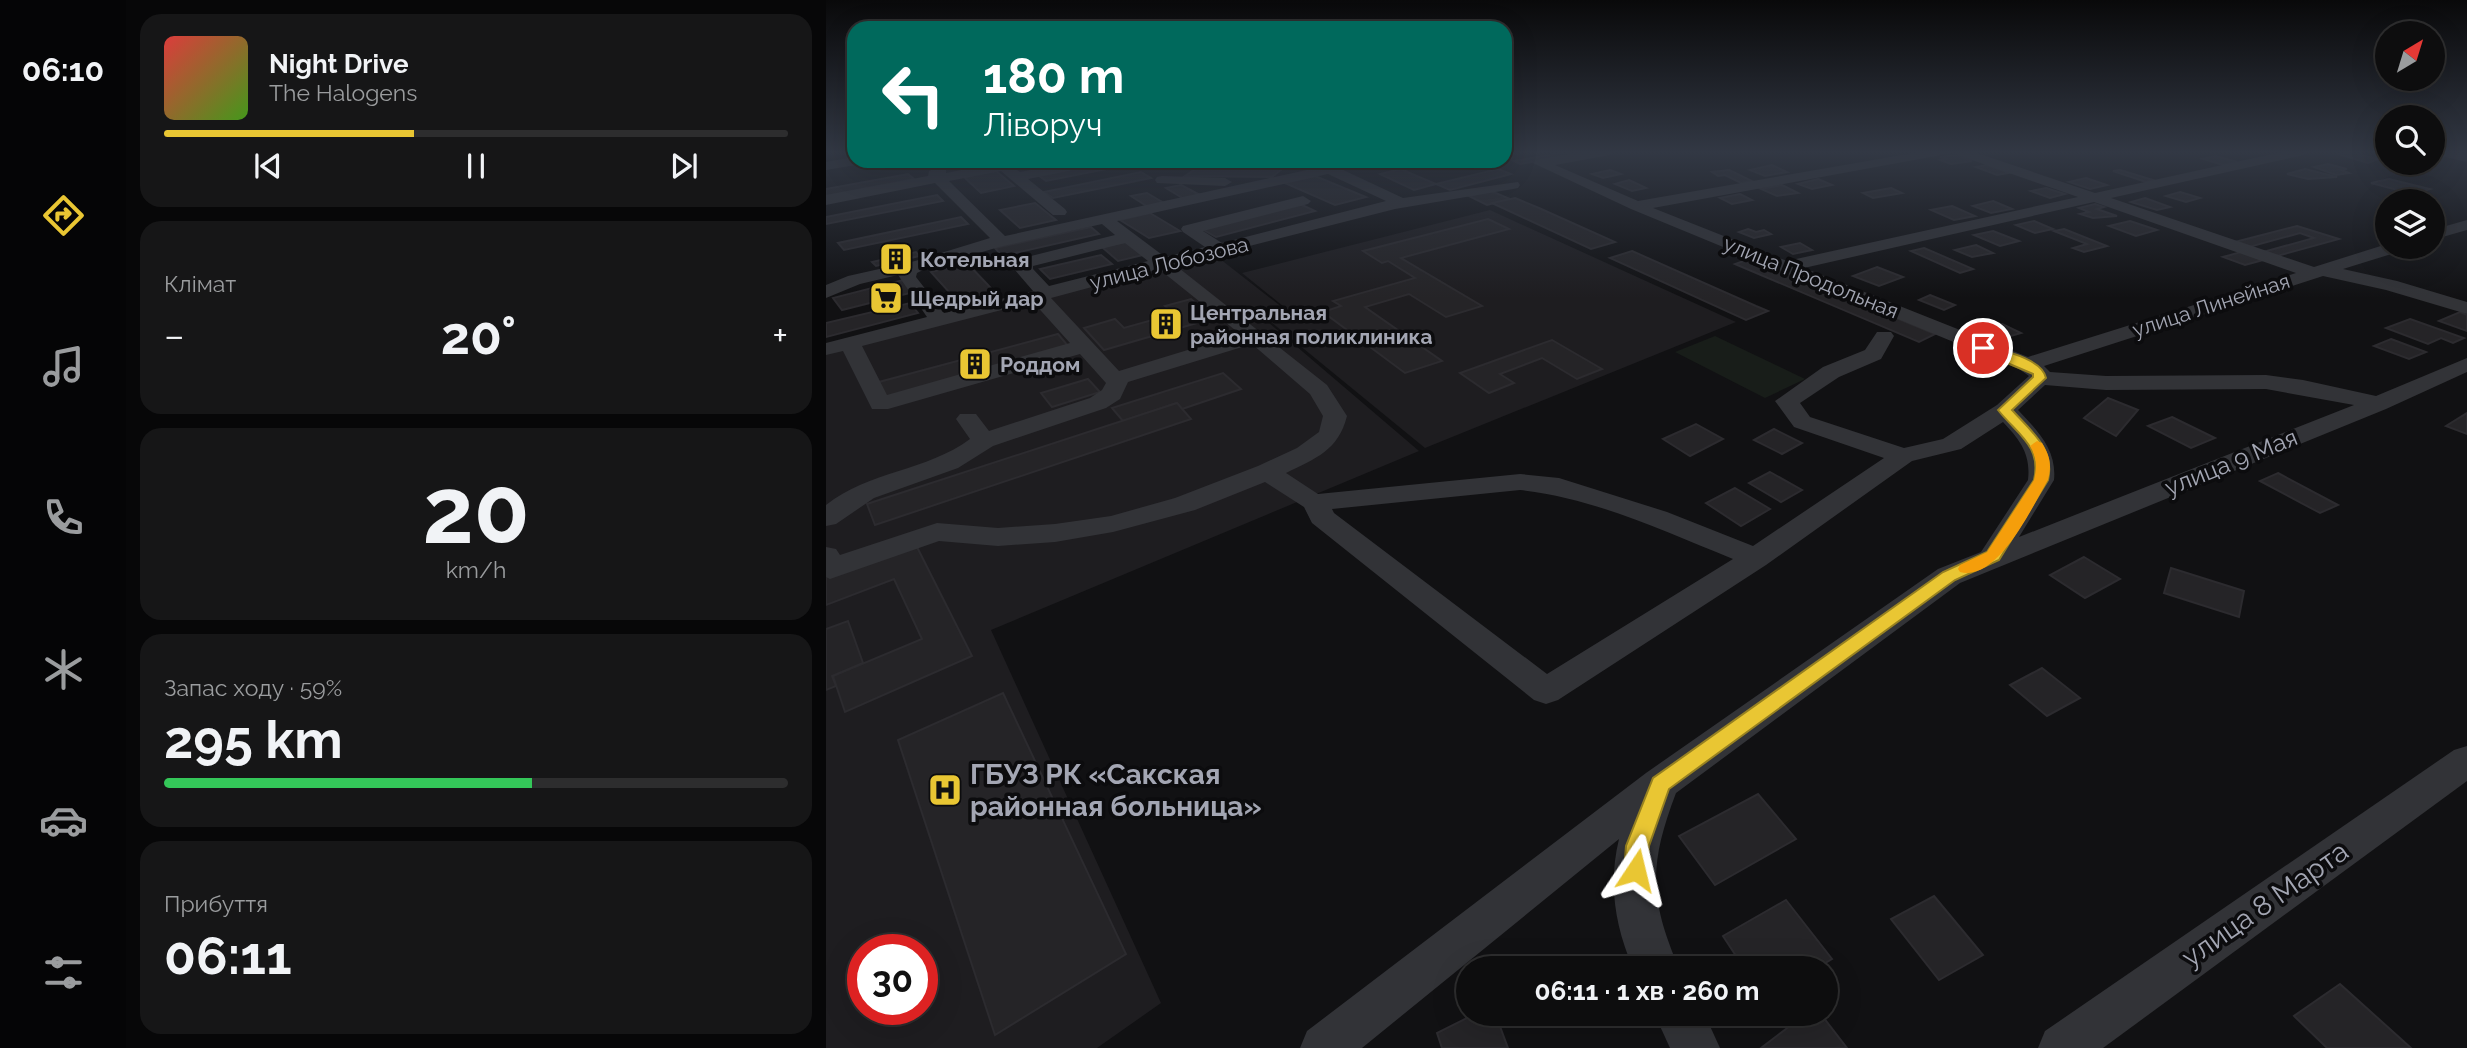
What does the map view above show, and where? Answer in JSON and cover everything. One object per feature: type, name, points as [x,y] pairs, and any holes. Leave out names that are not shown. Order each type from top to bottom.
[{"type":"street","points":[[960,200],[995,233],[998,238],[995,243]]},
{"type":"street","points":[[1044,200],[1059,212]]},
{"type":"street","points":[[826,292],[854,280],[995,243],[1190,200]]},
{"type":"street","points":[[1400,200],[1405,202]]},
{"type":"street","name":"улица Лобозова","points":[[826,349],[1418,200]]},
{"type":"street","name":"улица Продольная","points":[[1622,200],[2033,371],[2106,383],[2266,382],[2303,387],[2378,404]]},
{"type":"street","points":[[1636,206],[1670,200]]},
{"type":"street","points":[[1788,267],[2084,200]]},
{"type":"street","points":[[2098,200],[2315,271],[2390,285],[2467,308]]},
{"type":"street","points":[[1221,250],[1189,229],[1303,201],[1342,218]]},
{"type":"street","points":[[2445,227],[2466,215]]},
{"type":"street","points":[[827,565],[937,532],[998,537],[1055,533],[1113,524],[1185,504],[1267,472],[1322,444],[1330,435],[1335,416],[1319,390],[1255,336],[1105,219]]},
{"type":"street","points":[[826,518],[853,497],[970,454],[984,441],[1098,403],[1116,388],[1115,379],[1084,346],[1024,270],[1025,263],[1128,237]]},
{"type":"street","name":"улица Линейная","points":[[2033,371],[2315,271],[2375,253]]},
{"type":"street","points":[[919,265],[909,270],[907,277],[940,321]]},
{"type":"street","points":[[1115,379],[1255,336]]},
{"type":"street","points":[[1884,336],[1873,354],[1831,372],[1787,401],[1802,422],[1903,456]]},
{"type":"street","points":[[850,343],[880,404],[1084,346]]},
{"type":"street","name":"улица 9 Мая","points":[[1324,1048],[1660,784],[1949,576],[1993,556],[2378,404],[2467,365]]},
{"type":"street","points":[[1316,502],[1322,517],[1546,691],[1756,558],[1903,456],[1952,444],[2005,410],[2033,371]]},
{"type":"street","points":[[1993,556],[2041,480],[2044,467],[2042,455],[2036,445],[2005,410]]},
{"type":"street","points":[[968,419],[984,441]]},
{"type":"street","points":[[1267,472],[1307,499],[1316,502],[1520,482],[1559,486],[1657,518],[1756,558]]},
{"type":"street","name":"улица 8 Марта","points":[[2062,1048],[2467,761]]},
{"type":"street","points":[[1650,956],[1645,945],[1634,894],[1637,846],[1660,784]]},
{"type":"street","points":[[1685,1026],[1696,1048]]},
{"type":"shaded area","points":[[1490,210],[1736,322],[1425,448],[1271,322],[1294,315],[1242,273]]},
{"type":"shaded area","name":"ГБУЗ РК «Сакская районная больница»","points":[[1215,255],[1292,315],[1268,322],[1419,451],[991,630],[1161,1003],[1097,1048],[826,1048],[826,352]]},
{"type":"shaded area","points":[[1715,336],[1805,379],[1765,398],[1675,352]]},
{"type":"building","points":[[912,200],[943,201],[826,224],[826,217]]},
{"type":"building","points":[[1137,200],[1159,200],[1164,203],[1148,207]]},
{"type":"building","points":[[1323,200],[1355,200],[1335,205]]},
{"type":"building","points":[[1477,200],[1507,200],[1487,205]]},
{"type":"building","points":[[1519,200],[1615,242],[1591,249],[1492,203]]},
{"type":"building","points":[[1724,200],[1752,200],[1732,204]]},
{"type":"building","points":[[2150,200],[2170,207],[2157,210],[2131,202]]},
{"type":"building","points":[[1993,201],[2012,209],[1991,213],[1973,206]]},
{"type":"building","points":[[1035,203],[1056,220],[1020,228],[1000,210]]},
{"type":"building","points":[[1300,204],[1315,211],[1216,237],[1202,229]]},
{"type":"building","points":[[2095,204],[2104,207],[2097,209],[2117,216],[2093,218],[2080,214],[2089,212],[2079,208]]},
{"type":"building","points":[[1952,206],[1975,216],[1954,220],[1931,210]]},
{"type":"building","points":[[1150,213],[1180,231],[1149,238],[1120,220]]},
{"type":"building","points":[[961,217],[968,224],[844,250],[838,243]]},
{"type":"building","points":[[1488,219],[1509,229],[1401,258],[1482,306],[1446,317],[1409,294],[1365,307],[1442,361],[1405,373],[1323,312],[1341,306],[1333,301],[1415,278],[1388,261],[1382,263],[1363,251]]},
{"type":"building","points":[[2034,221],[2053,229],[2035,233],[2016,225]]},
{"type":"building","points":[[2130,221],[2157,230],[2136,236],[2109,226]]},
{"type":"building","points":[[2297,226],[2339,239],[2277,256],[2263,252],[2314,238],[2300,233],[2249,247],[2235,242]]},
{"type":"building","points":[[1091,227],[1099,234],[1002,256],[995,248]]},
{"type":"building","points":[[1748,229],[1756,232],[1764,230],[1771,234],[1754,238],[1739,232]]},
{"type":"building","points":[[2064,229],[2107,246],[2084,252],[2073,248],[2087,244],[2054,231]]},
{"type":"building","points":[[1993,231],[2019,241],[2000,246],[1974,235]]},
{"type":"building","points":[[1126,242],[1143,255],[1118,261],[1102,247]]},
{"type":"building","points":[[1800,243],[1812,250],[1793,254],[1781,247]]},
{"type":"building","points":[[1976,245],[1993,253],[1972,257],[1955,250]]},
{"type":"building","points":[[1924,248],[1973,269],[1960,273],[1911,251]]},
{"type":"building","points":[[1632,251],[1768,311],[1746,320],[1610,258]]},
{"type":"building","name":"Котельная","points":[[916,252],[919,256],[876,266],[872,262]]},
{"type":"building","points":[[2241,252],[2263,260],[2245,265],[2223,257]]},
{"type":"building","points":[[1101,255],[1112,264],[1050,279],[1040,269]]},
{"type":"building","points":[[1752,258],[1935,334],[1919,342],[1735,264]]},
{"type":"building","points":[[967,263],[995,293],[958,302],[931,272]]},
{"type":"building","points":[[1877,267],[1903,277],[1879,286],[1853,276]]},
{"type":"building","points":[[903,280],[914,292],[842,310],[833,298]]},
{"type":"building","points":[[1930,295],[1955,305],[1944,310],[1919,300]]},
{"type":"building","name":"Центральная районная поликлиника","points":[[1191,299],[1214,318],[1104,350],[1084,328],[1115,319],[1124,328],[1174,314],[1165,306]]},
{"type":"building","points":[[910,303],[918,313],[826,337],[826,323]]},
{"type":"building","points":[[2460,312],[2467,315],[2467,331],[2439,321]]},
{"type":"building","points":[[2410,319],[2464,338],[2453,343],[2441,338],[2428,344],[2386,328]]},
{"type":"building","points":[[2002,324],[2021,333],[1997,340],[1978,331]]},
{"type":"building","name":"Роддом","points":[[1058,334],[1068,346],[886,397],[879,382]]},
{"type":"building","points":[[2391,339],[2426,352],[2409,359],[2374,346]]},
{"type":"building","points":[[1552,340],[1602,369],[1577,379],[1542,358],[1500,374],[1514,383],[1489,393],[1460,373]]},
{"type":"building","points":[[1223,373],[1241,389],[1182,409],[1177,403],[1123,421],[1112,408]]},
{"type":"building","points":[[1088,379],[1100,392],[1052,407],[1041,393]]},
{"type":"building","points":[[2108,398],[2138,410],[2116,436],[2084,418]]},
{"type":"building","points":[[1177,403],[1191,419],[875,525],[867,504]]},
{"type":"building","points":[[2467,413],[2467,434],[2446,426]]},
{"type":"building","points":[[2172,417],[2215,438],[2191,448],[2148,426]]},
{"type":"building","points":[[1696,424],[1723,439],[1690,456],[1663,439]]},
{"type":"building","points":[[1774,429],[1802,443],[1782,454],[1754,440]]},
{"type":"building","points":[[1770,472],[1802,490],[1781,502],[1749,483]]},
{"type":"building","points":[[2278,473],[2338,505],[2320,513],[2260,481]]},
{"type":"building","points":[[1735,488],[1770,509],[1741,526],[1706,503]]},
{"type":"building","points":[[915,543],[972,656],[845,712],[833,676],[922,639],[894,579],[826,605],[826,576]]},
{"type":"building","points":[[2084,557],[2120,579],[2085,598],[2050,575]]},
{"type":"building","points":[[2171,568],[2244,591],[2239,617],[2164,593]]},
{"type":"building","points":[[848,621],[863,663],[832,676],[836,686],[826,690],[826,629]]},
{"type":"building","points":[[2042,668],[2080,698],[2047,716],[2010,685]]},
{"type":"building","points":[[1003,693],[1126,954],[995,1035],[898,740]]},
{"type":"building","points":[[1758,794],[1796,839],[1715,885],[1679,836]]},
{"type":"building","points":[[1934,896],[1983,955],[1939,980],[1891,919]]},
{"type":"building","points":[[1786,900],[1830,956],[1736,956],[1723,936]]},
{"type":"building","points":[[2340,984],[2411,1048],[2327,1048],[2294,1016]]},
{"type":"building","points":[[1456,1024],[1456,1026],[1500,1026],[1508,1048],[1442,1048],[1437,1033]]},
{"type":"building","points":[[1790,1026],[1830,1026],[1847,1048],[1761,1048]]},
{"type":"slow traffic","points":[[1966,569],[1993,556],[2041,480],[2044,467],[2037,446]]},
{"type":"place","name":"Котельная","points":[[896,259]]},
{"type":"place","name":"Щедрый дар","points":[[886,298]]},
{"type":"place","name":"Центральная районная поликлиника","points":[[1166,324]]},
{"type":"place","name":"Роддом","points":[[975,364]]},
{"type":"place","name":"ГБУЗ РК «Сакская районная больница»","points":[[945,790]]},
{"type":"route","points":[[1636,870],[1637,846],[1660,784],[1949,576],[1993,556],[2041,480],[2044,467],[2042,455],[2005,410],[2040,378],[2039,372],[2027,365],[1983,348]]}]
